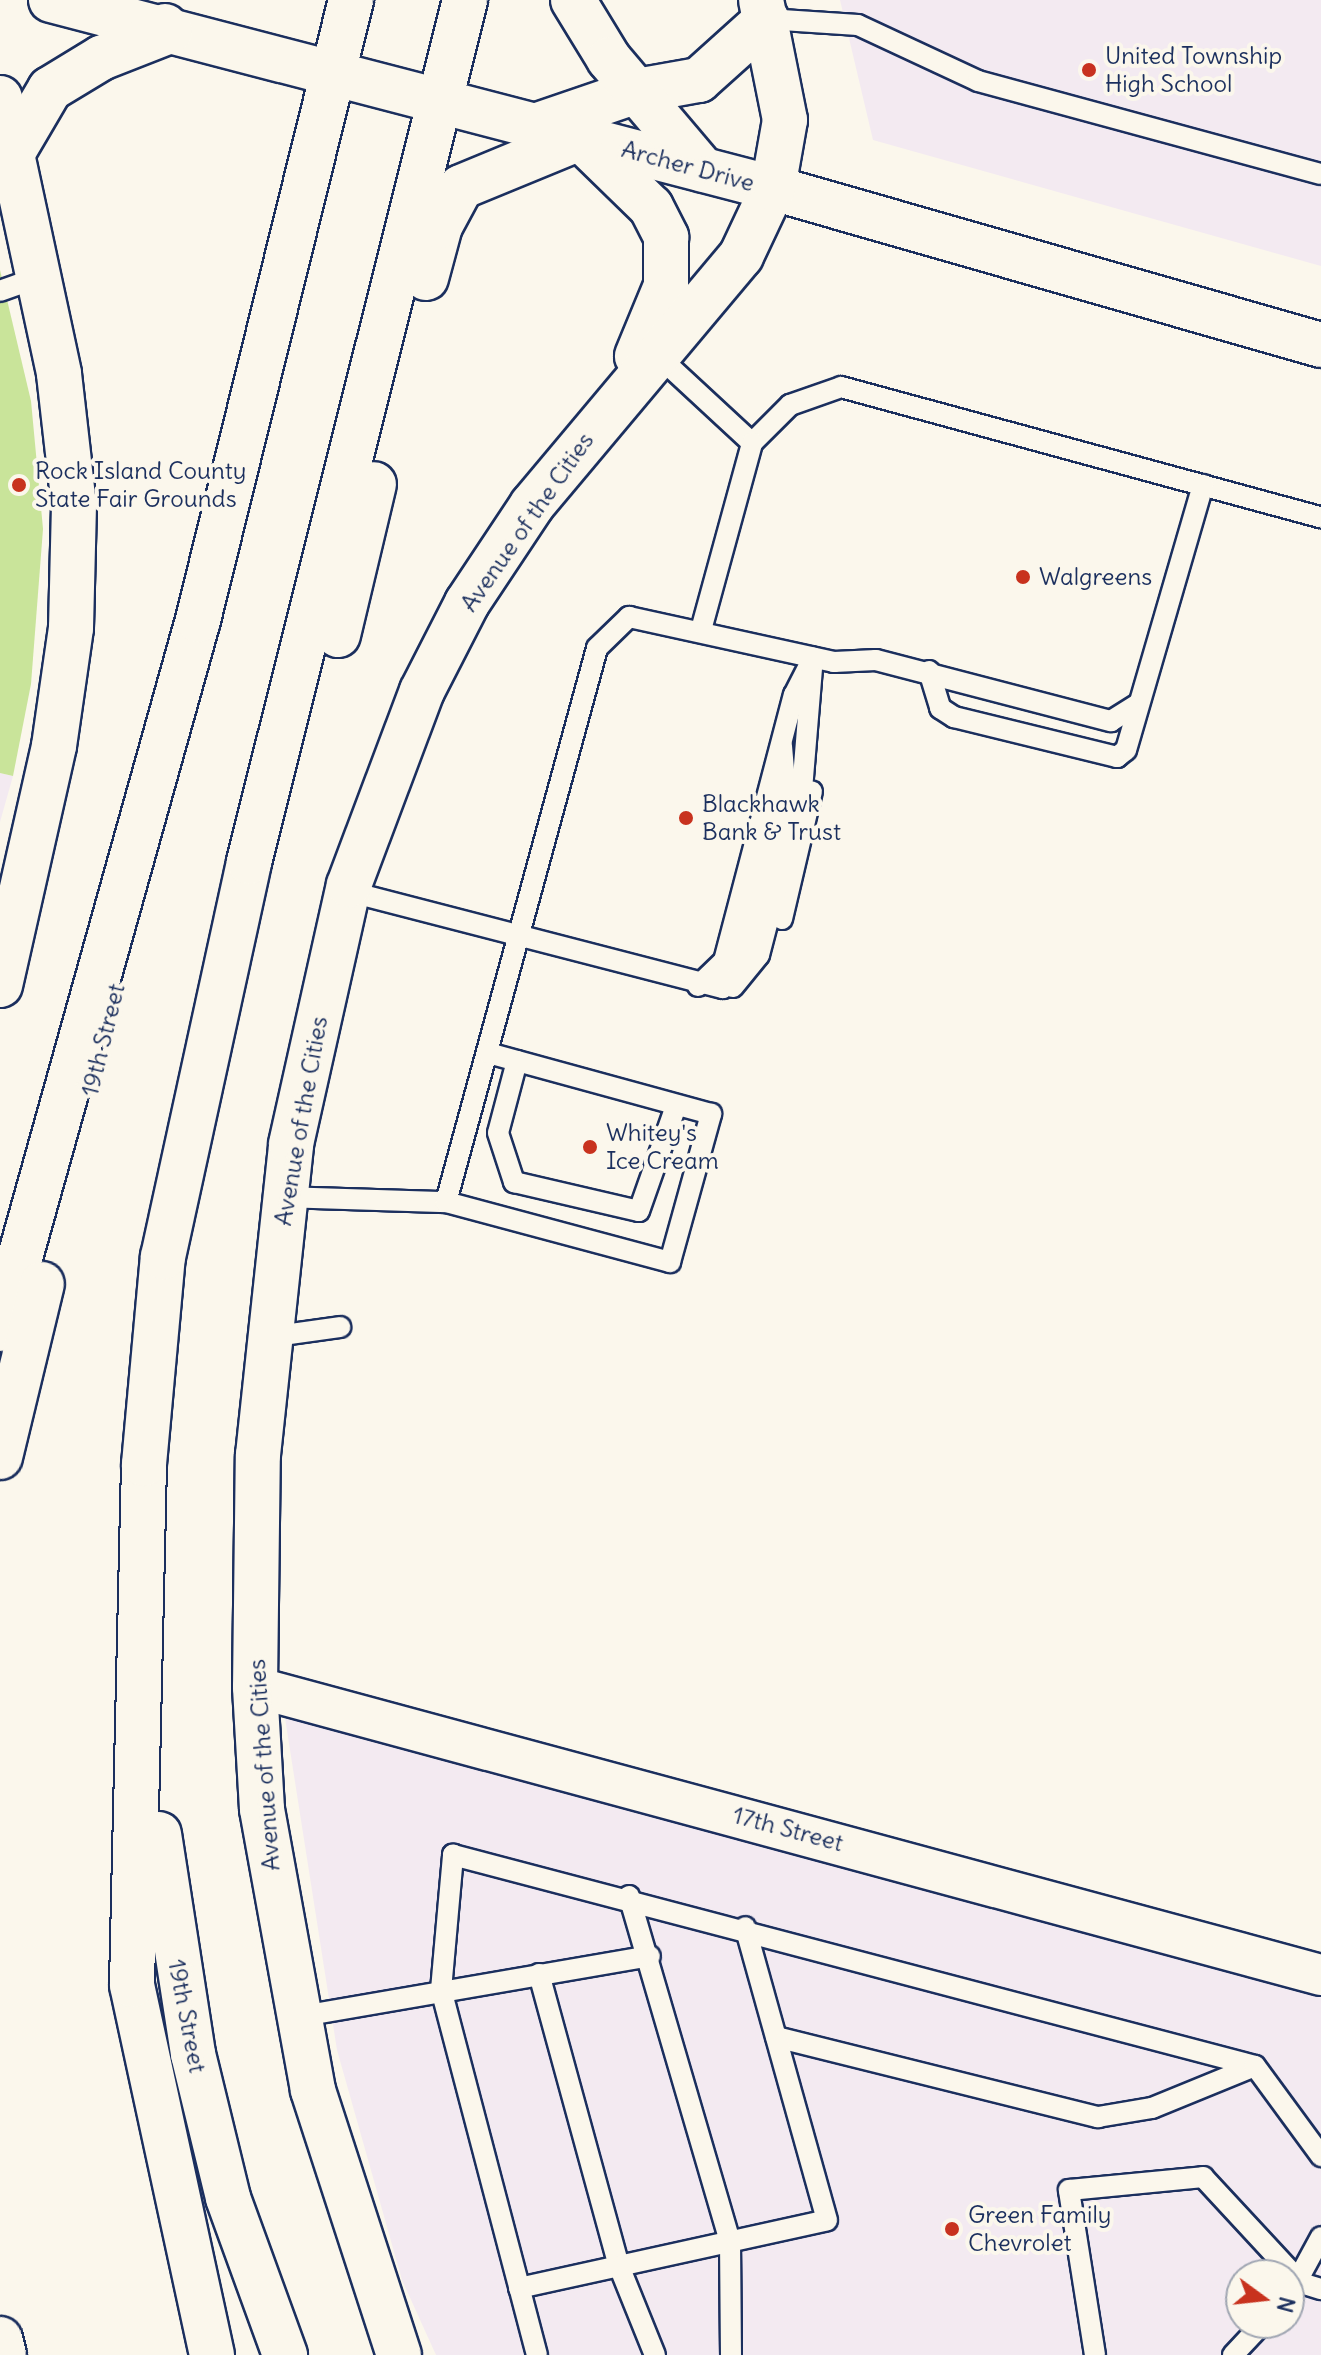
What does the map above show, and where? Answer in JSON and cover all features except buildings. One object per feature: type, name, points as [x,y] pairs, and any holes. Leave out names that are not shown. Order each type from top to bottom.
[{"type":"main road","name":"Archer Drive","points":[[51,0],[157,16],[333,75],[773,188],[1321,345]]},
{"type":"main road","points":[[0,1329],[198,620],[351,0]]},
{"type":"main road","points":[[212,2355],[132,1985],[143,1665],[144,1464],[163,1257],[219,994],[465,0]]},
{"type":"main road","points":[[573,0],[637,91],[703,170]]},
{"type":"main road","points":[[535,126],[637,91],[699,80],[764,9]]},
{"type":"main road","name":"Avenue of the Cities","points":[[399,2355],[359,2248],[297,2017],[262,1809],[255,1687],[258,1455],[284,1197],[347,891],[391,762],[467,603],[563,461],[741,256],[773,188],[785,120],[764,9]]},
{"type":"main road","points":[[13,152],[50,89],[101,58],[157,16]]},
{"type":"main road","points":[[0,98],[13,152],[19,284],[70,454],[71,628],[41,815],[0,985]]},
{"type":"main road","points":[[219,994],[327,675],[440,226],[475,176],[580,138],[651,207],[666,237],[659,311],[614,402]]},
{"type":"main road","name":"19th Street","points":[[0,1457],[177,740],[198,620]]},
{"type":"main road","name":"19th Street","points":[[143,1665],[170,1930],[193,2054],[228,2198],[285,2355]]},
{"type":"main road","points":[[0,2339],[4,2355]]},
{"type":"street","name":"17th Street","points":[[255,1687],[1321,1975]]},
{"type":"lane","points":[[764,9],[858,25],[978,81],[1321,174]]},
{"type":"lane","points":[[656,354],[752,443]]},
{"type":"lane","points":[[701,630],[752,443],[790,405],[829,385],[1321,517]]},
{"type":"lane","points":[[929,671],[940,708],[954,717],[1103,758],[1126,750],[1203,485]]},
{"type":"lane","points":[[446,1202],[608,629],[647,616],[813,657],[876,660],[929,671],[1111,721],[1137,705]]},
{"type":"lane","points":[[698,986],[724,961],[782,746],[813,657]]},
{"type":"lane","points":[[729,988],[759,955],[802,790],[813,657]]},
{"type":"lane","points":[[729,988],[738,968],[786,793],[782,746]]},
{"type":"lane","points":[[347,891],[698,986],[729,988]]},
{"type":"lane","points":[[284,1197],[446,1202],[670,1262],[711,1114],[488,1053]]},
{"type":"lane","points":[[517,1061],[498,1133],[514,1182],[639,1211],[676,1106]]},
{"type":"lane","points":[[269,1337],[340,1327]]},
{"type":"lane","points":[[537,2355],[441,1990],[453,1855],[629,1896],[1255,2066],[1321,2156]]},
{"type":"lane","points":[[629,1896],[650,1956],[730,2241],[731,2355]]},
{"type":"lane","points":[[519,2288],[827,2220],[745,1927]]},
{"type":"lane","points":[[297,2017],[650,1956]]},
{"type":"lane","points":[[539,1974],[619,2266],[655,2355]]},
{"type":"lane","points":[[776,2037],[1098,2117],[1152,2108],[1255,2066]]},
{"type":"lane","points":[[1095,2355],[1069,2190],[1203,2177],[1276,2259]]},
{"type":"lane","points":[[1305,2287],[1321,2237]]},
{"type":"shaded area","name":"United Township High School","points":[[840,0],[1321,0],[1321,266],[873,140]]},
{"type":"shaded area","points":[[0,773],[13,776],[0,822]]},
{"type":"shaded area","points":[[285,1718],[1321,1968],[1321,2355],[436,2355],[402,2280],[337,2050]]},
{"type":"green space","name":"Rock Island County State Fair Grounds","points":[[0,270],[31,401],[43,529],[31,684],[13,776],[0,773]]},
{"type":"place","name":"United Township High School","points":[[1089,70]]},
{"type":"place","name":"Rock Island County State Fair Grounds","points":[[19,485]]},
{"type":"place","name":"Walgreens","points":[[1023,577]]},
{"type":"place","name":"Blackhawk Bank & Trust","points":[[686,818]]},
{"type":"place","name":"Whitey's Ice Cream","points":[[590,1147]]},
{"type":"place","name":"Green Family Chevrolet","points":[[952,2229]]}]
